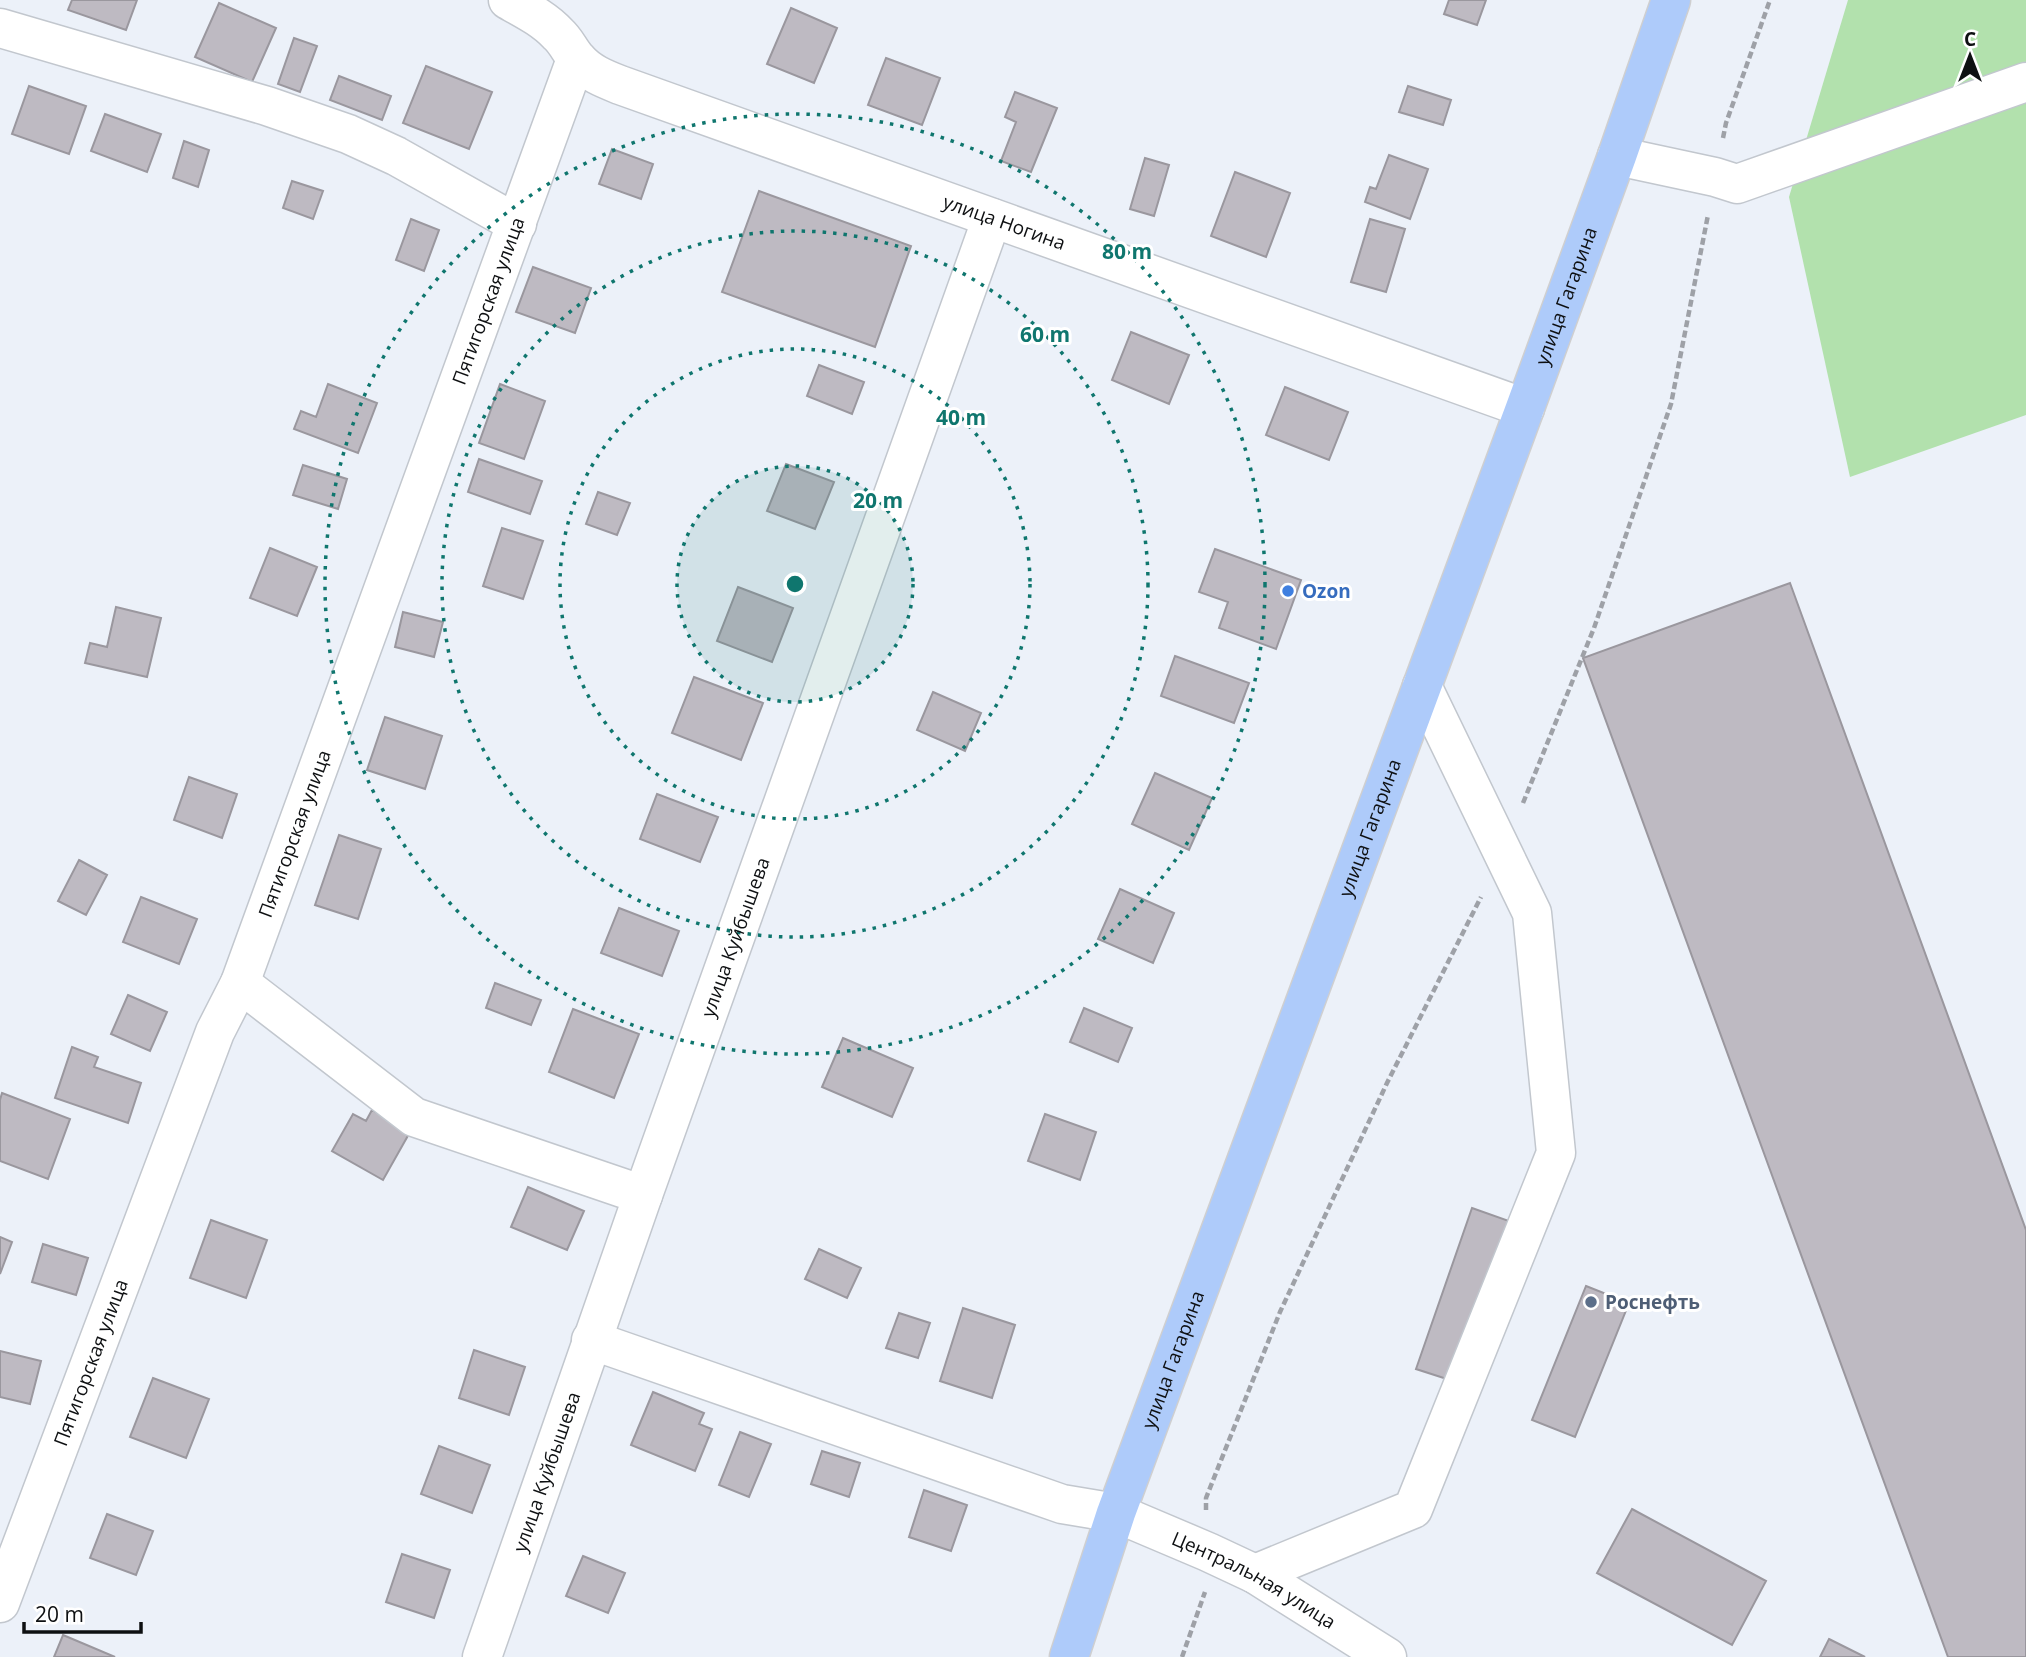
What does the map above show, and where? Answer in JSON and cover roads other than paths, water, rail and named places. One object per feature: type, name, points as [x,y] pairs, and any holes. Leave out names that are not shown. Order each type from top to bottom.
[{"type":"main road","name":"улица Гагарина","points":[[1069,1657],[1115,1513],[1525,408],[1671,0]]},
{"type":"street","name":"улица Ногина","points":[[508,0],[544,21],[562,37],[576,59],[600,77],[1525,408]]},
{"type":"street","points":[[0,28],[267,106],[348,134],[396,156],[517,224]]},
{"type":"street","name":"Пятигорская улица","points":[[0,1603],[215,1032],[240,983],[576,59]]},
{"type":"street","points":[[1617,156],[1737,184],[2026,82]]},
{"type":"street","name":"улица Куйбышева","points":[[482,1657],[643,1195],[992,218]]},
{"type":"street","points":[[1255,1574],[1413,1509],[1556,1153],[1532,913],[1422,686]]},
{"type":"street","points":[[240,983],[414,1117],[643,1195]]},
{"type":"street","name":"Центральная улица","points":[[592,1340],[1062,1504],[1115,1513],[1255,1574],[1387,1657]]},
{"type":"place","name":"Ozon","points":[[1288,591]]},
{"type":"place","name":"Роснефть","points":[[1591,1302]]}]
